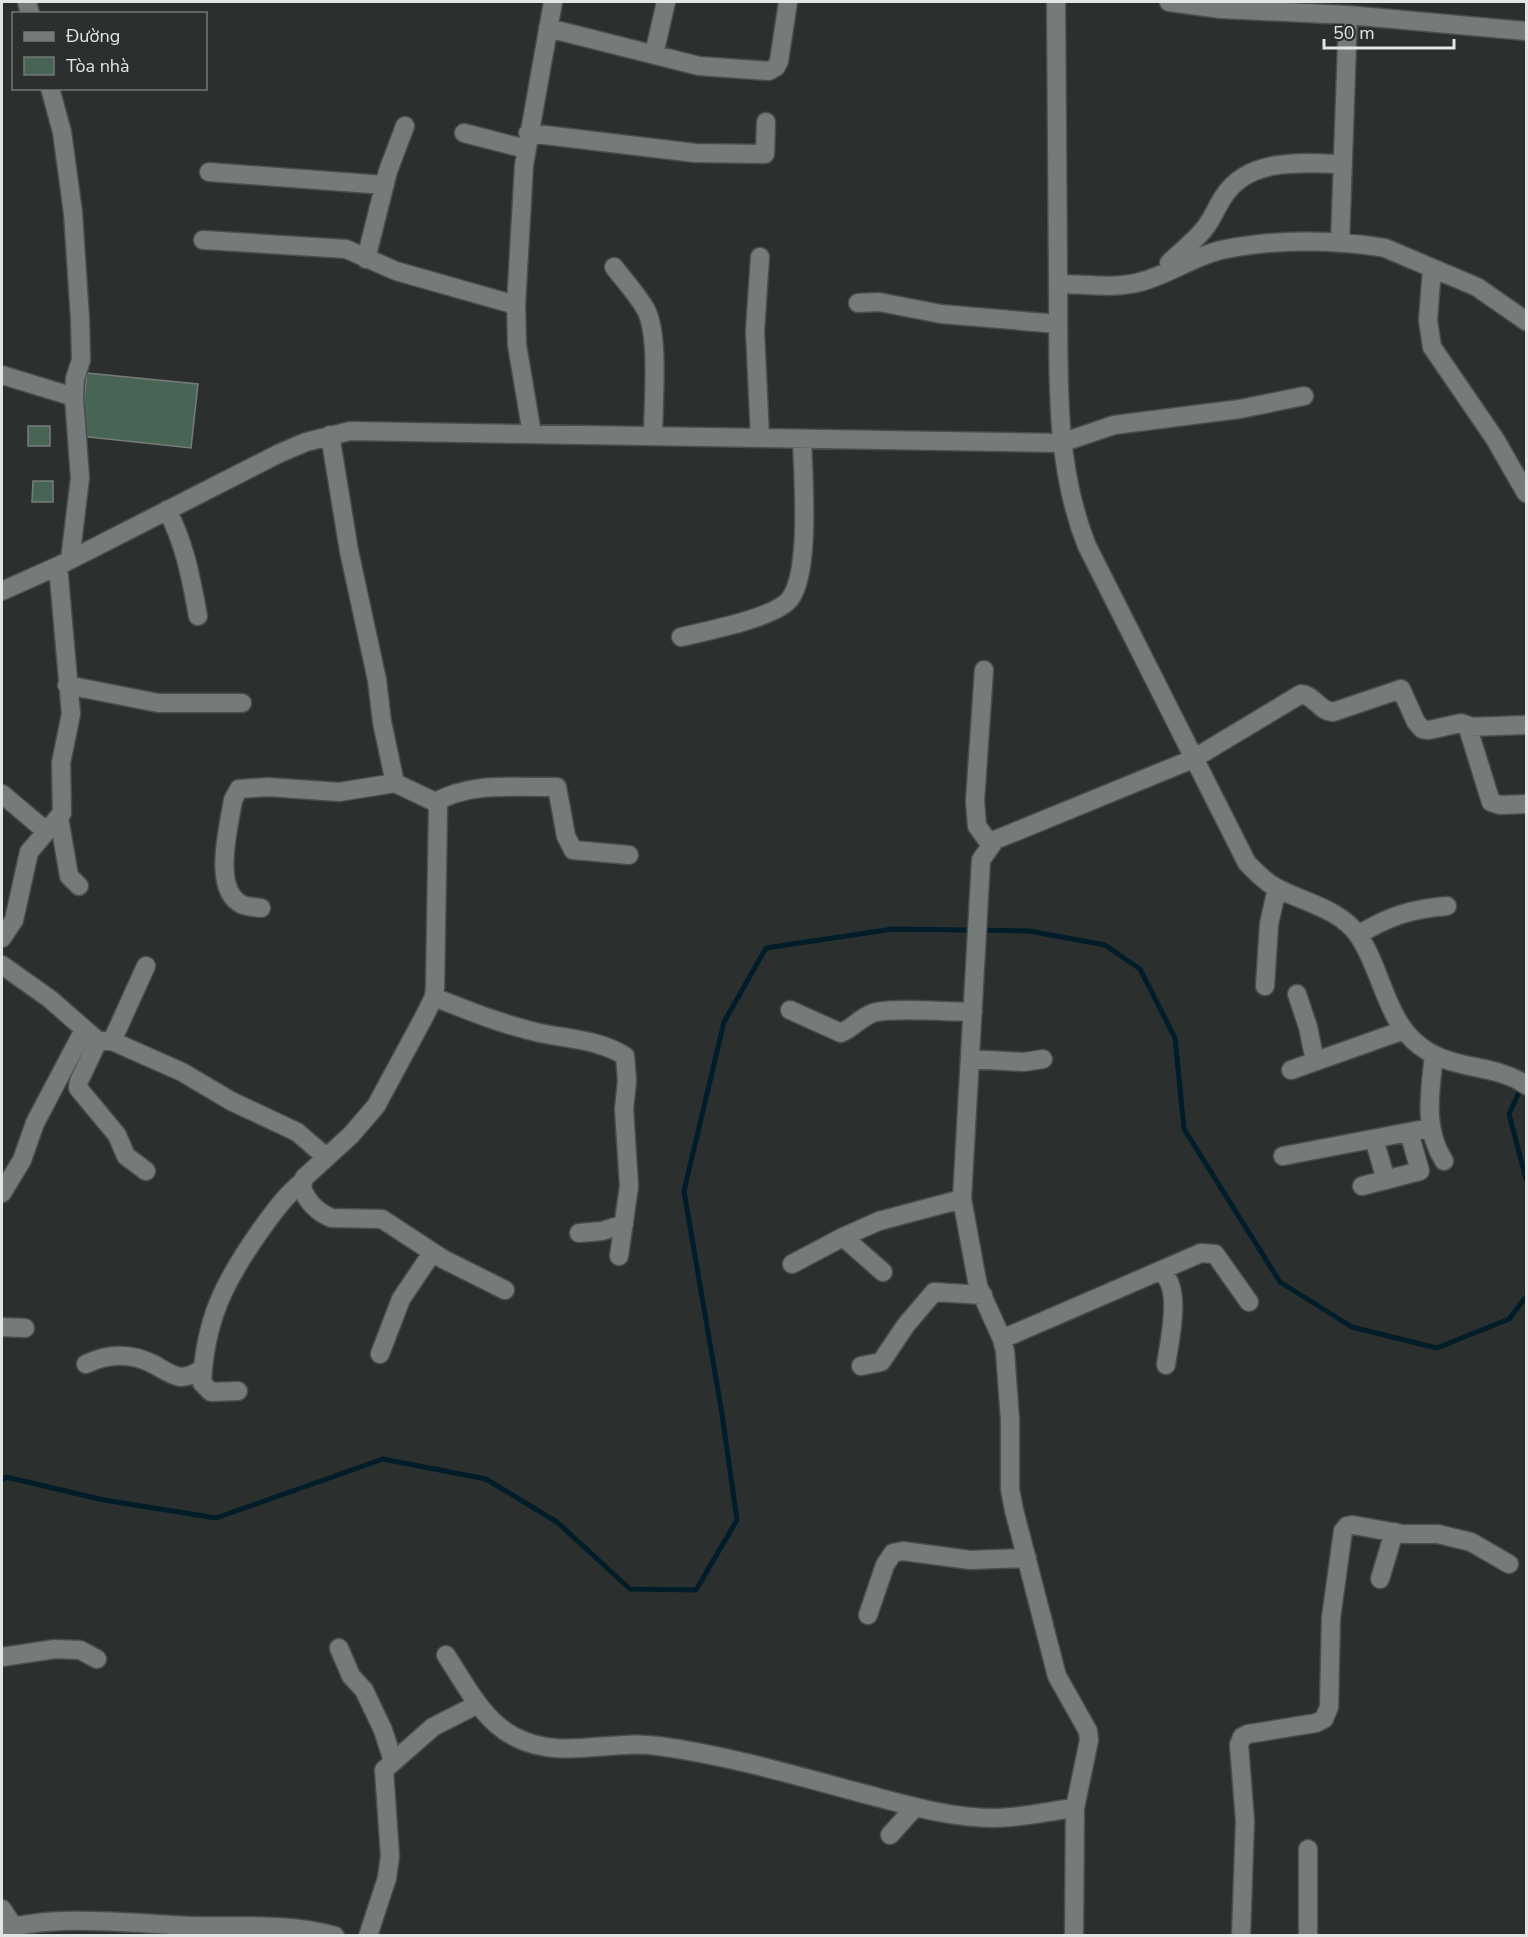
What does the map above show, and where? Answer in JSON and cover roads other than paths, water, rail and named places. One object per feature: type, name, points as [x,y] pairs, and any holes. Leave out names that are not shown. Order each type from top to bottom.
[{"type":"street","points":[[532,434],[517,345],[516,304],[527,141],[553,2]]},
{"type":"street","points":[[654,54],[666,2]]},
{"type":"street","points":[[548,28],[699,66],[769,71],[776,68],[779,62],[788,2]]},
{"type":"street","points":[[1056,2],[1061,443],[1074,513],[1087,546],[1247,863],[1277,888],[1342,919],[1358,935],[1404,1030],[1412,1039],[1434,1055],[1458,1065],[1504,1073],[1527,1085]]},
{"type":"street","points":[[1169,2],[1527,31]]},
{"type":"street","points":[[1340,243],[1348,15]]},
{"type":"street","points":[[2,938],[14,920],[29,852],[53,824],[63,806],[61,763],[70,714],[67,685],[64,563],[80,478],[74,397],[75,379],[81,356],[73,213],[62,132],[52,90]]},
{"type":"street","points":[[464,133],[527,141],[695,153],[765,154],[766,122]]},
{"type":"street","points":[[366,259],[384,185],[405,126]]},
{"type":"street","points":[[1159,274],[1204,230],[1224,195],[1249,174],[1263,168],[1296,162],[1343,164]]},
{"type":"street","points":[[209,172],[384,185]]},
{"type":"street","points":[[203,240],[346,249],[366,259],[416,277],[516,304]]},
{"type":"street","points":[[1058,284],[1125,285],[1143,282],[1191,259],[1258,244],[1340,243],[1385,248],[1477,287],[1527,321]]},
{"type":"street","points":[[760,257],[755,331],[760,438]]},
{"type":"street","points":[[614,267],[646,309],[653,356],[652,436]]},
{"type":"street","points":[[1432,269],[1428,320],[1432,347],[1474,407],[1527,493]]},
{"type":"street","points":[[858,303],[879,302],[941,314],[1058,324]]},
{"type":"street","points":[[2,375],[74,397]]},
{"type":"street","points":[[2,591],[64,563],[280,453],[330,435],[350,431],[1061,443],[1114,425],[1240,408],[1304,396]]},
{"type":"street","points":[[330,435],[349,551],[377,680],[382,722],[395,783]]},
{"type":"street","points":[[681,637],[752,619],[781,606],[790,598],[802,560],[802,439]]},
{"type":"street","points":[[167,510],[180,535],[190,570],[198,616]]},
{"type":"street","points":[[984,670],[975,801],[977,826],[990,844]]},
{"type":"street","points":[[67,685],[158,703],[242,703]]},
{"type":"street","points":[[1074,1935],[1075,1808],[1089,1740],[1088,1731],[1057,1676],[1027,1558],[1011,1489],[1010,1420],[1002,1339],[978,1286],[962,1199],[981,860],[990,844],[1193,759],[1301,694],[1309,696],[1325,711],[1333,712],[1401,689],[1416,722],[1422,729],[1429,730],[1461,723],[1468,727],[1527,725]]},
{"type":"street","points":[[1468,727],[1488,798],[1500,805],[1527,804]]},
{"type":"street","points":[[238,1391],[211,1392],[202,1383],[203,1368],[218,1300],[236,1265],[287,1194],[351,1135],[376,1106],[434,997],[440,815],[435,802],[395,783],[339,792],[268,787],[239,789],[233,800],[224,882],[230,895],[243,905],[261,908]]},
{"type":"street","points":[[435,802],[450,794],[475,788],[559,788],[567,836],[573,850],[629,855]]},
{"type":"street","points":[[2,794],[53,824],[69,876],[79,886]]},
{"type":"street","points":[[1265,986],[1269,924],[1277,888]]},
{"type":"street","points":[[1358,935],[1383,920],[1413,909],[1447,906]]},
{"type":"street","points":[[2,965],[98,1037],[182,1072],[231,1101],[277,1121],[303,1136],[326,1157]]},
{"type":"street","points":[[2,1193],[13,1179],[35,1123],[146,966]]},
{"type":"street","points":[[1297,994],[1308,1027],[1315,1062]]},
{"type":"street","points":[[434,997],[499,1022],[539,1033],[609,1046],[625,1056],[627,1081],[624,1109],[629,1186],[619,1256]]},
{"type":"street","points":[[790,1010],[841,1033],[850,1030],[866,1015],[882,1011],[973,1012]]},
{"type":"street","points":[[1291,1070],[1404,1030]]},
{"type":"street","points":[[98,1037],[78,1088],[117,1135],[126,1156],[146,1171]]},
{"type":"street","points":[[1434,1055],[1430,1128],[1434,1144],[1444,1161]]},
{"type":"street","points":[[970,1059],[1024,1062],[1044,1059]]},
{"type":"street","points":[[1283,1156],[1430,1128]]},
{"type":"street","points":[[1362,1186],[1420,1171],[1409,1132]]},
{"type":"street","points":[[1374,1139],[1386,1180]]},
{"type":"street","points":[[302,1182],[303,1192],[314,1208],[325,1216],[382,1219],[432,1253],[505,1290]]},
{"type":"street","points":[[792,1264],[879,1221],[962,1199]]},
{"type":"street","points":[[579,1233],[602,1231],[624,1224]]},
{"type":"street","points":[[843,1237],[883,1272]]},
{"type":"street","points":[[380,1354],[401,1299],[432,1253]]},
{"type":"street","points":[[1002,1339],[1201,1253],[1215,1254],[1249,1302]]},
{"type":"street","points":[[1159,1271],[1171,1282],[1173,1294],[1166,1365]]},
{"type":"street","points":[[861,1366],[881,1362],[906,1325],[934,1292],[983,1295]]},
{"type":"street","points":[[2,1327],[25,1328]]},
{"type":"street","points":[[86,1364],[111,1355],[127,1355],[145,1359],[180,1377],[191,1375],[203,1368]]},
{"type":"street","points":[[1241,1935],[1245,1866],[1239,1745],[1242,1737],[1248,1734],[1316,1723],[1324,1719],[1329,1707],[1331,1618],[1343,1531],[1347,1526],[1353,1525],[1394,1532],[1438,1534],[1471,1542],[1509,1564]]},
{"type":"street","points":[[1380,1580],[1394,1532]]},
{"type":"street","points":[[868,1615],[885,1565],[893,1553],[903,1551],[970,1560],[1027,1558]]},
{"type":"street","points":[[2,1657],[55,1648],[80,1650],[97,1659]]},
{"type":"street","points":[[339,1648],[351,1676],[364,1690],[383,1730],[393,1761]]},
{"type":"street","points":[[446,1655],[478,1704],[496,1725],[513,1737],[544,1748],[565,1750],[622,1744],[662,1746],[702,1753],[915,1807],[995,1818],[1075,1808]]},
{"type":"street","points":[[368,1935],[387,1878],[390,1856],[384,1770],[433,1727],[478,1704]]},
{"type":"street","points":[[890,1835],[915,1807]]},
{"type":"street","points":[[1308,1849],[1308,1935]]},
{"type":"street","points":[[2,1909],[8,1928],[40,1922],[108,1923],[335,1935]]},
{"type":"waterway","points":[[2,1480],[6,1477],[104,1500],[216,1518],[383,1459],[486,1479],[557,1522],[630,1589],[696,1590],[737,1520],[722,1414],[684,1191],[724,1022],[766,948],[893,929],[1029,931],[1105,945],[1140,969],[1175,1038],[1184,1129],[1280,1282],[1352,1327],[1437,1348],[1509,1319],[1526,1297]]},
{"type":"waterway","points":[[1522,1086],[1509,1114],[1526,1179]]}]
